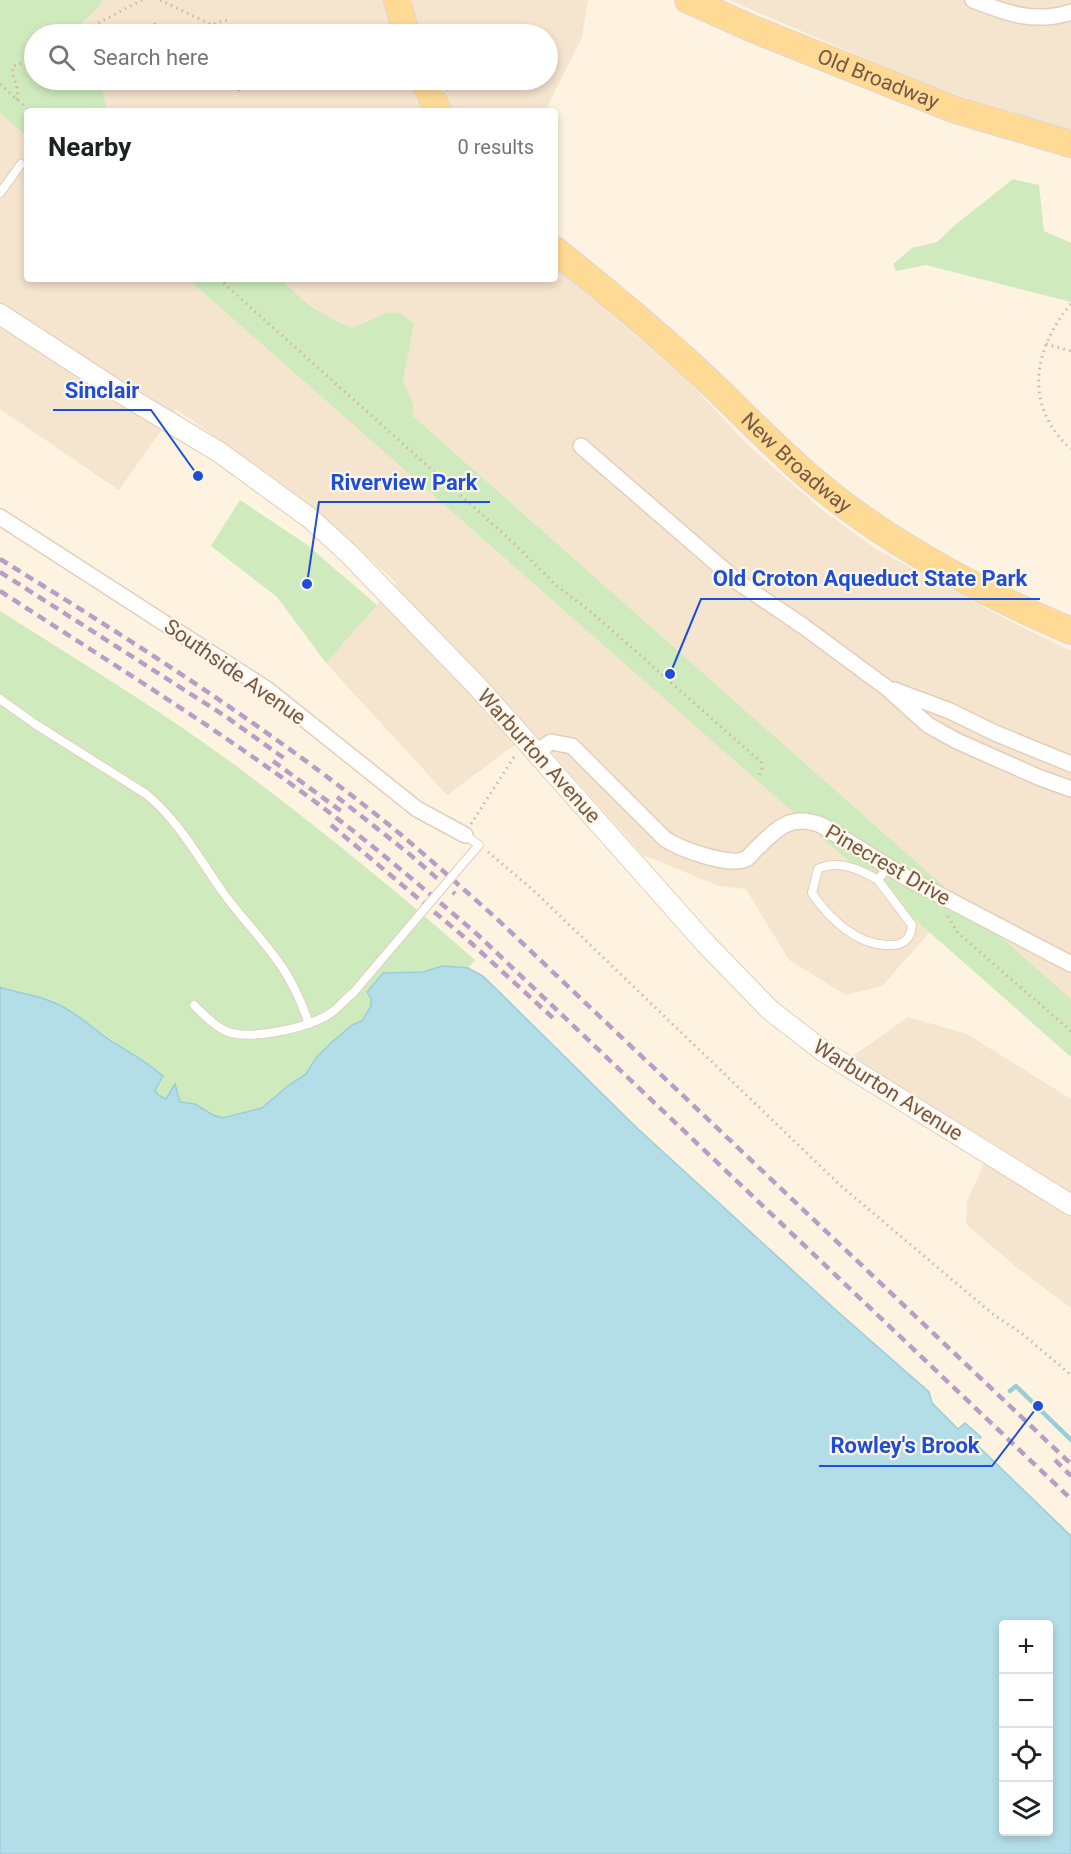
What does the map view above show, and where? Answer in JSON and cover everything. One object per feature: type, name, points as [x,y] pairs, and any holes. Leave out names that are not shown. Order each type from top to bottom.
[{"type":"main road","points":[[397,0],[403,24]]},
{"type":"main road","name":"Old Broadway","points":[[688,0],[753,29],[953,109],[1071,144]]},
{"type":"main road","name":"New Broadway","points":[[558,252],[648,326],[790,460],[853,511],[936,563],[1071,632]]},
{"type":"street","points":[[973,0],[1008,14],[1024,16],[1055,17],[1071,12]]},
{"type":"street","name":"Warburton Avenue","points":[[0,314],[121,393],[219,452],[311,519],[477,686],[706,944],[770,1010],[823,1051],[1071,1205]]},
{"type":"street","points":[[581,446],[738,582],[803,626],[887,688],[912,712],[938,731],[1071,789]]},
{"type":"street","name":"Southside Avenue","points":[[0,517],[268,690],[417,809],[465,835]]},
{"type":"street","points":[[887,688],[950,711],[995,733],[1071,764]]},
{"type":"street","name":"Pinecrest Drive","points":[[536,752],[552,742],[572,746],[656,832],[674,845],[718,859],[735,861],[746,859],[777,829],[790,822],[810,821],[888,867],[1071,964]]},
{"type":"lane","points":[[0,194],[21,164]]},
{"type":"lane","points":[[0,699],[35,724],[146,794],[159,805],[284,970],[309,1024]]},
{"type":"lane","points":[[194,1005],[216,1025],[227,1032],[239,1034],[261,1034],[309,1024],[328,1016],[354,992],[479,845],[465,835]]},
{"type":"lane","points":[[837,864],[879,880],[912,924],[912,932],[907,940],[896,945],[878,946],[865,942],[840,924],[812,893],[818,869],[826,865],[837,864]]},
{"type":"lane","points":[[879,880],[888,867]]},
{"type":"path","points":[[96,24],[142,0]]},
{"type":"path","points":[[160,0],[210,24]]},
{"type":"path","points":[[214,24],[230,20]]},
{"type":"path","points":[[17,100],[19,89],[12,72],[13,66],[24,62]]},
{"type":"path","points":[[0,84],[26,108]]},
{"type":"path","points":[[222,282],[489,520],[557,586],[591,612],[761,762],[762,769],[758,779]]},
{"type":"path","points":[[1071,304],[1058,320],[1046,344],[1038,371],[1039,395],[1048,418],[1058,435],[1071,449]]},
{"type":"path","points":[[1046,344],[1071,351]]},
{"type":"path","points":[[476,816],[514,758]]},
{"type":"path","points":[[479,845],[532,890],[841,1186],[994,1315],[1020,1332],[1071,1375]]},
{"type":"path","points":[[940,895],[958,933],[1071,1030]]},
{"type":"shaded area","points":[[103,0],[385,0],[393,24],[81,24]]},
{"type":"shaded area","points":[[406,0],[588,0],[582,37],[558,85],[558,24],[412,24]]},
{"type":"shaded area","points":[[729,0],[1071,0],[1071,130],[932,87]]},
{"type":"shaded area","points":[[103,90],[412,90],[422,108],[106,108]]},
{"type":"shaded area","points":[[435,90],[556,90],[546,108],[444,108]]},
{"type":"shaded area","points":[[0,113],[24,134],[24,282],[191,282],[930,932],[882,986],[846,995],[789,960],[746,889],[719,886],[643,855],[535,734],[509,749],[447,795],[326,663],[396,583],[361,550],[257,466],[176,409],[119,490],[0,409]]},
{"type":"shaded area","points":[[558,270],[684,377],[749,446],[821,509],[876,549],[1071,651],[1071,999],[413,416],[412,404],[403,381],[414,325],[401,312],[387,313],[352,328],[329,319],[295,293],[285,282],[558,282]]},
{"type":"shaded area","points":[[908,1017],[967,1034],[1071,1099],[1071,1308],[1019,1269],[966,1224],[967,1202],[993,1143],[898,1087],[853,1056]]},
{"type":"green space","points":[[0,0],[103,0],[81,24],[24,24],[24,90],[103,90],[106,108],[24,108],[24,134],[0,113]]},
{"type":"green space","points":[[1013,179],[1039,185],[1044,231],[1071,243],[1071,302],[926,265],[896,271],[893,264],[912,248],[937,242]]},
{"type":"green space","points":[[191,282],[285,282],[314,308],[352,328],[387,313],[400,312],[414,324],[403,381],[413,404],[413,416],[1071,999],[1071,1057]]},
{"type":"green space","points":[[240,500],[306,544],[377,605],[326,663],[277,597],[211,546]]},
{"type":"green space","points":[[0,611],[149,705],[235,765],[357,860],[475,960],[468,968],[443,966],[423,972],[383,973],[371,998],[371,1006],[362,1021],[352,1025],[331,1043],[316,1058],[306,1075],[289,1085],[262,1108],[223,1118],[195,1104],[180,1102],[174,1085],[166,1099],[158,1095],[155,1091],[163,1076],[73,1012],[49,1000],[0,987]]},
{"type":"water","points":[[443,966],[468,968],[483,976],[637,1128],[929,1392],[932,1403],[958,1429],[965,1423],[981,1437],[976,1444],[1071,1536],[1071,1854],[0,1854],[0,987],[44,999],[67,1009],[163,1076],[155,1090],[158,1095],[166,1099],[175,1084],[180,1102],[195,1104],[223,1118],[262,1108],[306,1074],[316,1058],[331,1043],[352,1025],[362,1021],[371,1006],[371,998],[367,992],[383,973],[423,972]]},
{"type":"waterway","points":[[1010,1391],[1016,1386],[1071,1440]]},
{"type":"railway","points":[[0,559],[234,710],[325,775],[402,835],[496,918],[1071,1464]]},
{"type":"railway","points":[[0,572],[225,716],[288,761]]},
{"type":"railway","points":[[0,591],[269,768],[350,829],[436,899],[478,935],[1071,1499]]},
{"type":"railway","points":[[273,761],[341,811]]},
{"type":"railway","points":[[337,797],[407,852],[455,894]]},
{"type":"railway","points":[[331,825],[470,942],[553,1018]]},
{"type":"railway","points":[[1055,1460],[1071,1476]]},
{"type":"place","name":"Sinclair","points":[[198,476]]},
{"type":"place","name":"Riverview Park","points":[[307,584]]},
{"type":"place","name":"Old Croton Aqueduct State Park","points":[[670,674]]},
{"type":"place","name":"Rowley's Brook","points":[[1038,1406]]}]
